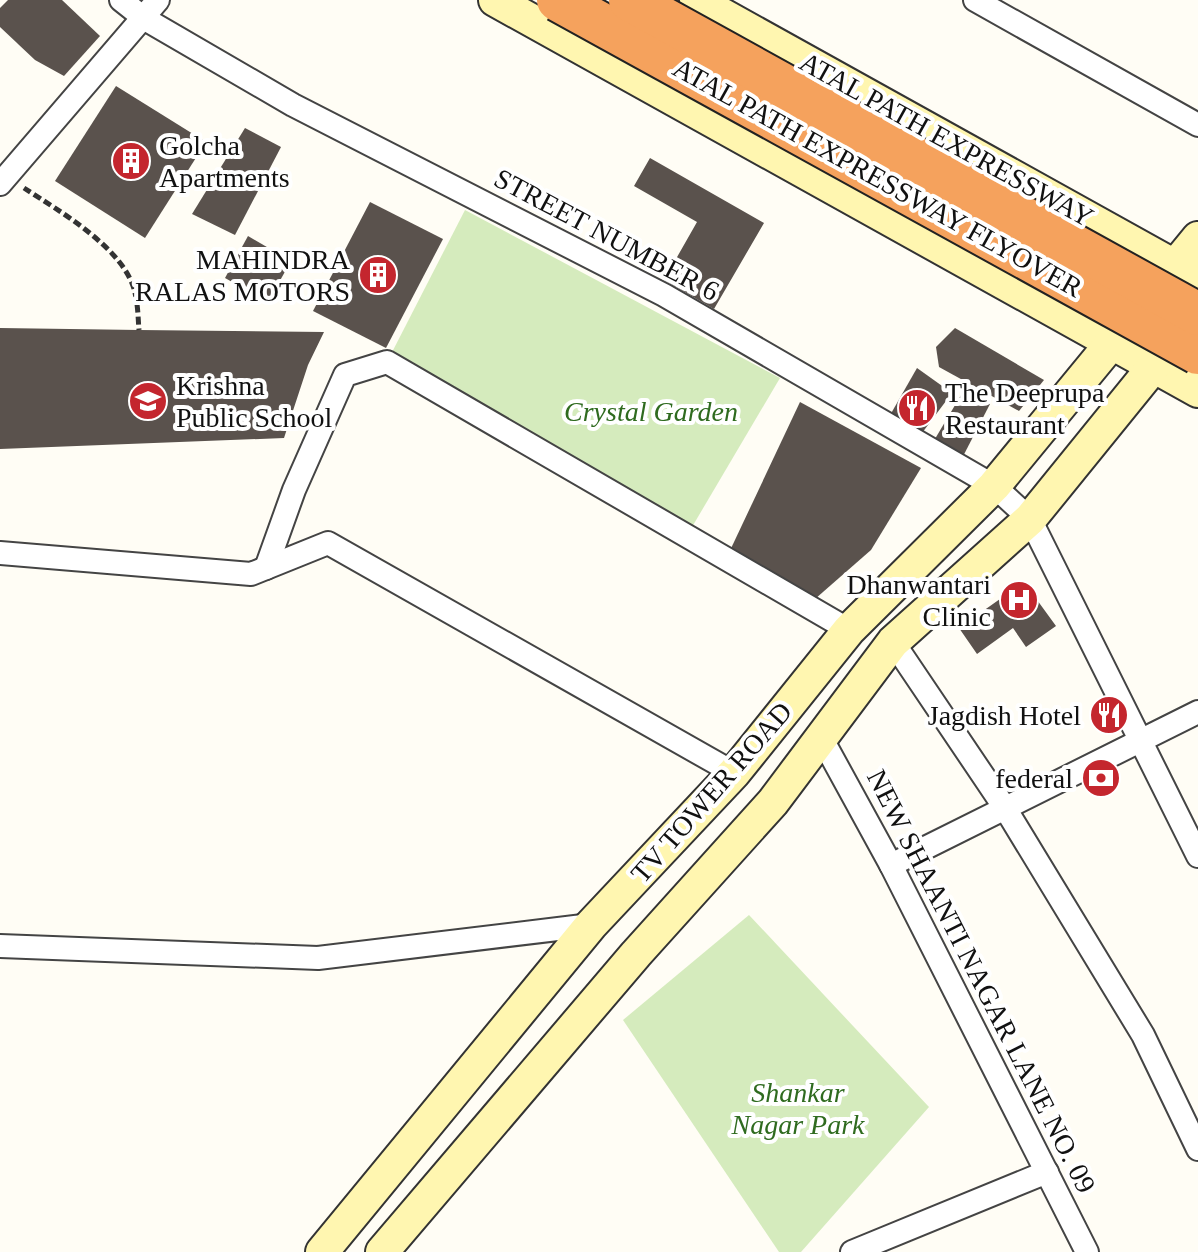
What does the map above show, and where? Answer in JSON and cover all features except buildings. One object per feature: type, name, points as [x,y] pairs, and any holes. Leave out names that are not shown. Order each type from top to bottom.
[{"type":"highway","name":"ATAL PATH EXPRESSWAY FLYOVER","points":[[558,0],[1198,353]]},
{"type":"highway","name":"ATAL PATH EXPRESSWAY FLYOVER","points":[[630,0],[1198,312]]},
{"type":"main road","points":[[495,0],[1198,391]]},
{"type":"main road","name":"ATAL PATH EXPRESSWAY","points":[[696,0],[1187,273]]},
{"type":"main road","name":"TV TOWER ROAD","points":[[322,1252],[591,925],[734,773],[849,630],[994,486],[1113,344],[1187,273],[1198,238]]},
{"type":"main road","name":"TV TOWER ROAD","points":[[382,1252],[636,954],[773,802],[893,642],[1030,519],[1198,312]]},
{"type":"street","name":"STREET NUMBER 6","points":[[121,0],[152,9],[293,105],[664,295],[994,486],[1030,519]]},
{"type":"street","points":[[975,0],[1198,125]]},
{"type":"street","points":[[3,180],[152,9]]},
{"type":"street","points":[[266,568],[294,490],[345,375],[387,362],[849,630]]},
{"type":"street","points":[[1030,519],[1137,741],[1198,856]]},
{"type":"street","points":[[0,553],[251,574],[328,543],[734,773]]},
{"type":"street","points":[[893,642],[1005,808],[1143,1035],[1198,1149]]},
{"type":"street","points":[[891,865],[1198,712]]},
{"type":"street","name":"NEW SHAANTI NAGAR LANE NO. 09","points":[[822,739],[891,865],[1087,1252]]},
{"type":"street","points":[[0,946],[318,958],[591,925]]},
{"type":"street","points":[[852,1252],[1047,1172]]},
{"type":"path","points":[[3,180],[66,215],[111,252],[135,290],[139,330]]},
{"type":"green space","name":"Crystal Garden","points":[[465,210],[780,378],[692,527],[387,362]]},
{"type":"green space","name":"Shankar Nagar Park","points":[[749,915],[929,1107],[801,1252],[779,1252],[623,1020]]},
{"type":"place","name":"Golcha Apartments","points":[[131,161]]},
{"type":"place","name":"MAHINDRA RALAS MOTORS","points":[[378,275]]},
{"type":"place","name":"Krishna Public School","points":[[148,401]]},
{"type":"place","name":"The Deeprupa Restaurant","points":[[917,408]]},
{"type":"place","name":"Dhanwantari Clinic","points":[[1019,600]]},
{"type":"place","name":"Jagdish Hotel","points":[[1109,715]]},
{"type":"place","name":"federal","points":[[1101,778]]}]
